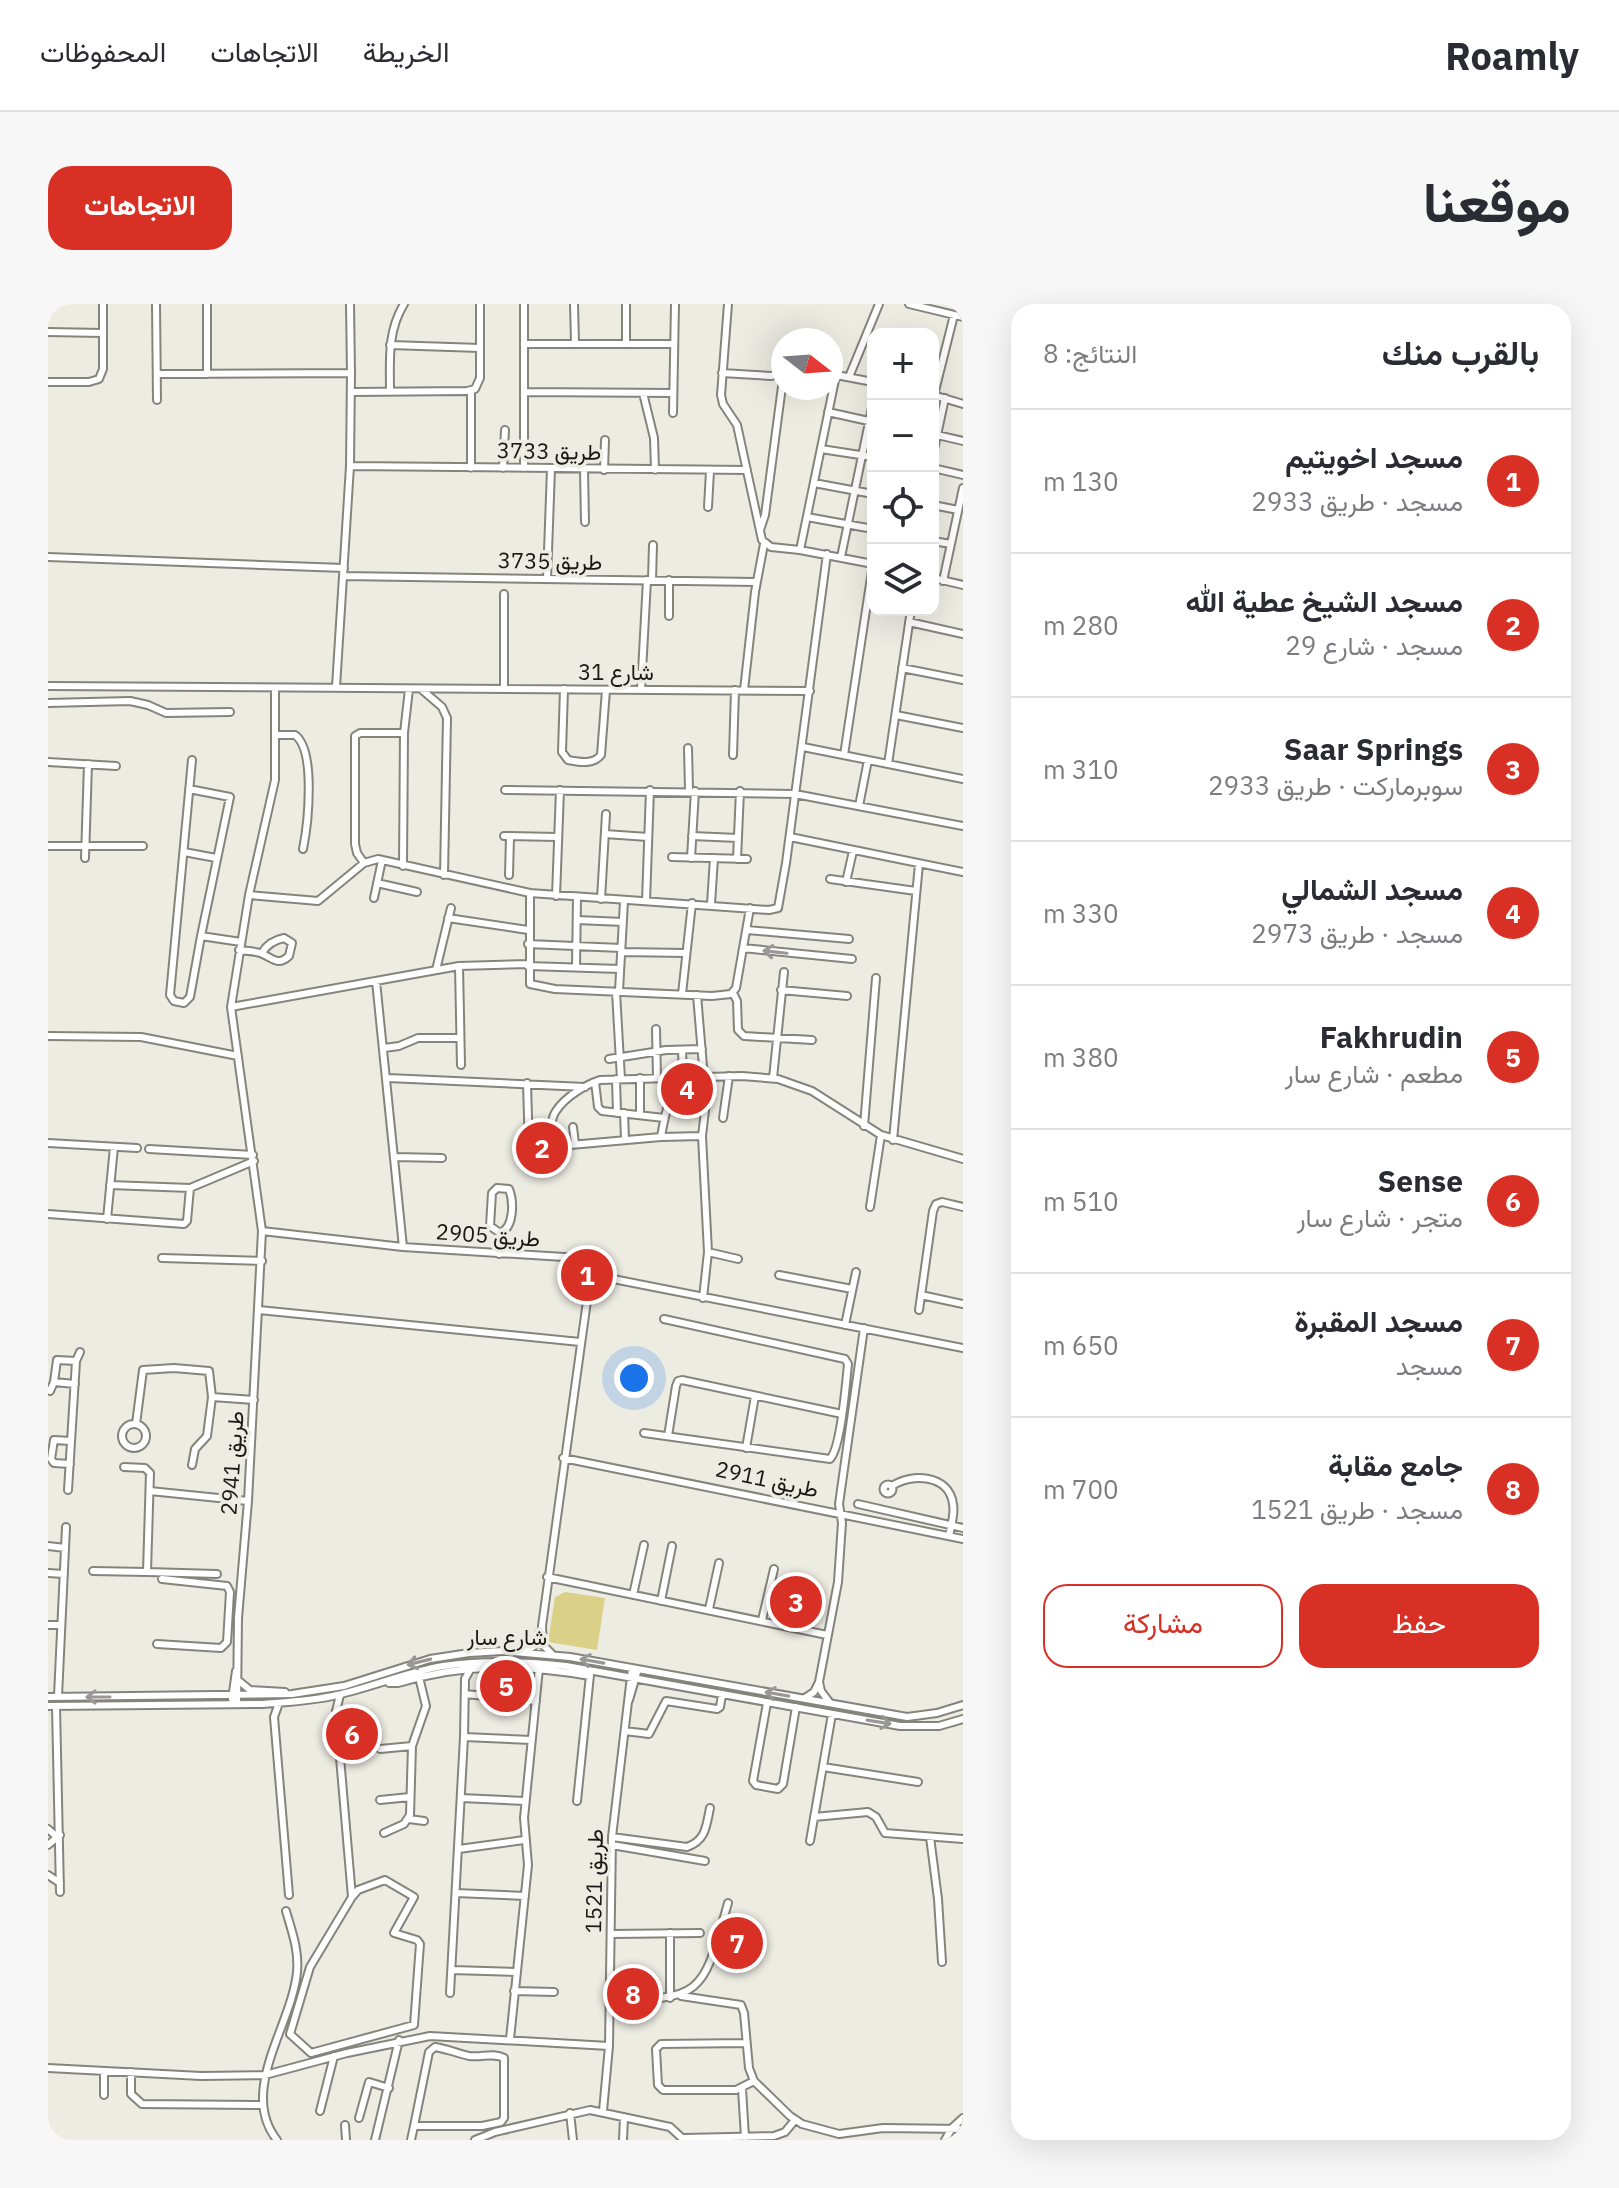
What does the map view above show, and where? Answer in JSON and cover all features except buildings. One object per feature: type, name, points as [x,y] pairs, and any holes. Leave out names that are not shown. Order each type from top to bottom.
[{"type":"street","points":[[48,382],[89,382],[99,379],[103,369],[103,304]]},
{"type":"street","points":[[156,304],[157,400]]},
{"type":"street","points":[[207,304],[207,374]]},
{"type":"street","points":[[336,687],[350,466],[350,304]]},
{"type":"street","points":[[350,317],[358,304]]},
{"type":"street","points":[[390,392],[392,328],[404,304]]},
{"type":"street","points":[[471,468],[471,391],[479,382],[480,304]]},
{"type":"street","points":[[524,304],[524,468]]},
{"type":"street","points":[[574,304],[575,343]]},
{"type":"street","points":[[626,304],[626,344]]},
{"type":"street","points":[[673,413],[675,304]]},
{"type":"street","points":[[728,304],[722,400],[737,425],[764,544],[756,582],[744,690]]},
{"type":"street","points":[[849,377],[879,304]]},
{"type":"street","points":[[909,304],[963,317]]},
{"type":"street","points":[[939,375],[954,315]]},
{"type":"street","points":[[48,332],[103,333]]},
{"type":"street","points":[[524,344],[674,344]]},
{"type":"street","points":[[390,345],[480,348]]},
{"type":"street","points":[[722,373],[771,376]]},
{"type":"street","points":[[157,374],[348,374]]},
{"type":"street","points":[[843,376],[867,381]]},
{"type":"street","points":[[352,392],[471,391]]},
{"type":"street","points":[[524,392],[673,393]]},
{"type":"street","points":[[643,393],[654,438],[655,470]]},
{"type":"street","points":[[939,396],[963,404]]},
{"type":"street","points":[[939,420],[945,398]]},
{"type":"street","points":[[760,530],[765,515],[780,400]]},
{"type":"street","points":[[800,550],[830,400]]},
{"type":"street","points":[[828,412],[867,420]]},
{"type":"street","points":[[503,468],[505,430]]},
{"type":"street","points":[[841,557],[867,436]]},
{"type":"street","points":[[939,436],[963,441]]},
{"type":"street","points":[[604,470],[605,440]]},
{"type":"street","points":[[821,449],[867,456]]},
{"type":"street","name":"طريق 3733","points":[[350,466],[747,470]]},
{"type":"street","points":[[547,579],[551,469]]},
{"type":"street","points":[[584,469],[585,522]]},
{"type":"street","points":[[939,469],[963,475]]},
{"type":"street","points":[[708,507],[710,471]]},
{"type":"street","points":[[814,483],[867,493]]},
{"type":"street","points":[[943,581],[963,488]]},
{"type":"street","points":[[939,506],[958,510]]},
{"type":"street","points":[[807,517],[867,528]]},
{"type":"street","points":[[939,542],[951,544]]},
{"type":"street","points":[[764,544],[867,563]]},
{"type":"street","points":[[641,690],[653,545]]},
{"type":"street","points":[[249,895],[315,902],[364,863],[374,859],[530,893],[773,910],[780,905],[827,554]]},
{"type":"street","points":[[48,557],[344,568]]},
{"type":"street","name":"طريق 3735","points":[[343,576],[756,582]]},
{"type":"street","points":[[669,580],[669,616]]},
{"type":"street","points":[[939,580],[963,585]]},
{"type":"street","points":[[504,594],[504,689]]},
{"type":"street","points":[[844,755],[867,604]]},
{"type":"street","points":[[888,764],[910,616]]},
{"type":"street","points":[[909,622],[963,634]]},
{"type":"street","points":[[902,668],[963,680]]},
{"type":"street","name":"شارع 31","points":[[48,686],[810,691]]},
{"type":"street","name":"طريق 2941","points":[[234,1704],[262,1231],[231,1007],[249,895],[274,786],[275,688]]},
{"type":"street","points":[[403,866],[404,733],[409,689]]},
{"type":"street","points":[[421,689],[442,707],[447,718],[444,875]]},
{"type":"street","points":[[564,689],[562,752],[568,760],[578,762],[594,761],[601,755],[606,690]]},
{"type":"street","points":[[733,755],[735,690]]},
{"type":"street","points":[[48,703],[134,701],[166,713],[230,712]]},
{"type":"street","points":[[896,715],[963,728]]},
{"type":"street","points":[[364,863],[355,844],[355,736],[360,733],[404,733]]},
{"type":"street","points":[[276,735],[295,735],[303,745],[309,800],[303,849]]},
{"type":"street","points":[[803,747],[963,779]]},
{"type":"street","points":[[688,748],[692,790],[691,858]]},
{"type":"street","points":[[189,789],[230,797],[190,997],[184,1003],[174,1001],[170,995],[184,852],[189,789],[192,760]]},
{"type":"street","points":[[859,806],[868,760]]},
{"type":"street","points":[[48,762],[116,766]]},
{"type":"street","points":[[85,858],[88,764]]},
{"type":"street","points":[[505,790],[692,790],[795,794],[963,826]]},
{"type":"street","points":[[556,896],[560,790]]},
{"type":"street","points":[[646,901],[650,790]]},
{"type":"street","points":[[737,859],[740,791]]},
{"type":"street","points":[[601,899],[606,814]]},
{"type":"street","points":[[605,834],[648,837]]},
{"type":"street","points":[[509,875],[507,836],[558,837]]},
{"type":"street","points":[[692,836],[738,838]]},
{"type":"street","points":[[790,837],[963,872]]},
{"type":"street","points":[[48,846],[143,846]]},
{"type":"street","points":[[846,882],[853,851]]},
{"type":"street","points":[[184,852],[216,858]]},
{"type":"street","points":[[672,857],[747,859]]},
{"type":"street","points":[[711,904],[714,858]]},
{"type":"street","points":[[374,898],[382,860]]},
{"type":"street","points":[[893,1140],[919,864]]},
{"type":"street","points":[[830,879],[916,891]]},
{"type":"street","points":[[377,883],[417,892]]},
{"type":"street","points":[[530,893],[530,984],[555,989],[618,992],[733,993]]},
{"type":"street","points":[[576,967],[577,898]]},
{"type":"street","points":[[624,901],[618,992],[619,1079],[625,1140]]},
{"type":"street","points":[[682,994],[692,903]]},
{"type":"street","points":[[436,970],[451,908]]},
{"type":"street","points":[[733,993],[750,908]]},
{"type":"street","points":[[448,918],[528,930]]},
{"type":"street","points":[[577,920],[623,922]]},
{"type":"street","points":[[747,930],[849,939]]},
{"type":"street","points":[[803,954],[805,935]]},
{"type":"street","points":[[201,936],[262,953],[273,961],[285,960],[292,950],[292,943],[284,938],[277,940],[262,953]]},
{"type":"street","points":[[528,944],[686,953]]},
{"type":"street","points":[[743,948],[852,959]]},
{"type":"street","points":[[459,966],[461,1065]]},
{"type":"street","points":[[231,1007],[459,966],[620,969]]},
{"type":"street","points":[[773,1078],[784,972]]},
{"type":"street","points":[[864,1126],[876,978]]},
{"type":"street","points":[[376,981],[403,1247]]},
{"type":"street","points":[[781,990],[847,996]]},
{"type":"street","points":[[733,993],[737,1001],[737,1027],[741,1035],[812,1040]]},
{"type":"street","points":[[697,995],[706,1102],[702,1136],[708,1252],[703,1298]]},
{"type":"street","points":[[656,1029],[657,1078]]},
{"type":"street","points":[[48,1036],[141,1037],[238,1056]]},
{"type":"street","points":[[384,1048],[418,1038],[460,1038]]},
{"type":"street","points":[[609,1059],[702,1049]]},
{"type":"street","points":[[682,1050],[683,1077]]},
{"type":"street","points":[[723,1118],[729,1076]]},
{"type":"street","points":[[528,1133],[550,1129],[556,1110],[595,1082],[683,1077],[773,1078],[812,1091],[881,1135],[963,1159]]},
{"type":"street","points":[[688,1107],[693,1077]]},
{"type":"street","points":[[388,1078],[585,1087]]},
{"type":"street","points":[[640,1078],[640,1115]]},
{"type":"street","points":[[661,1137],[673,1078]]},
{"type":"street","points":[[595,1082],[599,1109],[664,1118]]},
{"type":"street","points":[[527,1083],[529,1151]]},
{"type":"street","points":[[573,1127],[575,1144]]},
{"type":"street","points":[[870,1207],[881,1135]]},
{"type":"street","points":[[559,1146],[702,1136]]},
{"type":"street","points":[[48,1143],[137,1148]]},
{"type":"street","points":[[107,1219],[114,1147]]},
{"type":"street","points":[[149,1149],[254,1158]]},
{"type":"street","points":[[395,1157],[442,1158]]},
{"type":"street","points":[[110,1185],[190,1188],[254,1158]]},
{"type":"street","points":[[48,1214],[184,1224],[187,1221],[190,1188]]},
{"type":"street","points":[[495,1189],[507,1189],[511,1195],[509,1226],[500,1233],[490,1226],[492,1193],[495,1189]]},
{"type":"street","points":[[919,1310],[936,1204],[942,1202],[963,1207]]},
{"type":"street","name":"طريق 2905","points":[[262,1231],[403,1247],[580,1258],[608,1278],[963,1348]]},
{"type":"street","points":[[499,1254],[500,1233]]},
{"type":"street","points":[[708,1252],[738,1259]]},
{"type":"street","points":[[162,1258],[262,1261]]},
{"type":"street","points":[[552,1654],[543,1645],[547,1577],[592,1265]]},
{"type":"street","points":[[845,1325],[856,1272]]},
{"type":"street","points":[[779,1275],[852,1289]]},
{"type":"street","points":[[921,1295],[963,1304]]},
{"type":"street","points":[[259,1310],[580,1342]]},
{"type":"street","points":[[644,1433],[830,1459],[835,1453],[842,1414],[848,1364],[845,1359],[664,1319]]},
{"type":"street","points":[[803,1699],[814,1692],[819,1682],[840,1563],[839,1504],[864,1328]]},
{"type":"street","points":[[68,1490],[76,1361],[80,1352]]},
{"type":"street","points":[[50,1391],[57,1360],[76,1361]]},
{"type":"street","points":[[136,1424],[141,1374],[147,1368],[209,1371],[212,1397],[207,1436],[195,1449],[192,1465]]},
{"type":"street","points":[[668,1436],[676,1386],[682,1380],[842,1414]]},
{"type":"street","points":[[54,1382],[75,1384]]},
{"type":"street","points":[[746,1448],[755,1396]]},
{"type":"street","points":[[212,1397],[254,1400]]},
{"type":"street","points":[[135,1448],[127,1445],[122,1434],[127,1427],[136,1424]]},
{"type":"street","points":[[136,1424],[146,1437],[135,1448],[128,1467],[148,1470],[147,1572]]},
{"type":"street","points":[[838,1432],[849,1434]]},
{"type":"street","points":[[70,1464],[50,1462],[53,1441],[71,1441]]},
{"type":"street","name":"طريق 2911","points":[[563,1458],[963,1539]]},
{"type":"street","points":[[884,1510],[886,1493],[901,1481],[919,1477],[937,1483],[950,1495],[953,1504],[949,1536]]},
{"type":"street","points":[[150,1491],[248,1501]]},
{"type":"street","points":[[858,1504],[963,1528]]},
{"type":"street","points":[[58,1696],[66,1527]]},
{"type":"street","points":[[633,1595],[644,1545]]},
{"type":"street","points":[[48,1546],[65,1548]]},
{"type":"street","points":[[661,1601],[672,1546]]},
{"type":"street","points":[[709,1609],[719,1563]]},
{"type":"street","points":[[762,1620],[774,1569]]},
{"type":"street","points":[[93,1571],[217,1574]]},
{"type":"street","points":[[48,1573],[64,1574]]},
{"type":"street","points":[[547,1577],[827,1635]]},
{"type":"street","points":[[157,1644],[224,1647],[227,1642],[230,1592],[227,1586],[162,1579]]},
{"type":"street","points":[[228,1617],[238,1618]]},
{"type":"street","points":[[48,1625],[60,1625]]},
{"type":"street","points":[[525,1652],[535,1644],[542,1626]]},
{"type":"street","name":"شارع سار","points":[[48,1697],[292,1694],[344,1686],[414,1663],[492,1651],[552,1654],[907,1717],[963,1705]]},
{"type":"street","points":[[48,1656],[59,1657]]},
{"type":"street","name":"شارع سار","points":[[52,1706],[279,1703],[341,1694],[439,1667],[482,1662],[541,1663],[590,1674],[915,1727],[946,1725],[963,1719]]},
{"type":"street","name":"طريق 2941","points":[[234,1695],[237,1668]]},
{"type":"street","points":[[450,1993],[465,1679],[471,1668]]},
{"type":"street","points":[[386,1681],[395,1684],[471,1668],[539,1668],[590,1674],[577,1801]]},
{"type":"street","points":[[510,2039],[528,1865],[524,1840],[525,1801],[539,1668]]},
{"type":"street","name":"طريق 1521","points":[[603,2111],[609,2046],[612,1837],[635,1669]]},
{"type":"street","points":[[454,1670],[465,1679]]},
{"type":"street","points":[[384,1833],[409,1819],[412,1746],[426,1706],[419,1677]]},
{"type":"street","points":[[238,1679],[250,1690],[292,1694]]},
{"type":"street","points":[[819,1682],[822,1694],[830,1704]]},
{"type":"street","points":[[341,1694],[336,1711],[352,1897],[310,1967],[291,2030],[292,2036],[311,2053],[411,2028],[416,2020],[420,1944],[417,1940],[394,1933],[414,1900],[413,1895],[385,1880],[358,1890],[352,1897]]},
{"type":"street","points":[[465,1694],[536,1701]]},
{"type":"street","points":[[625,1731],[649,1734],[666,1701],[717,1709],[722,1695]]},
{"type":"street","points":[[321,1698],[336,1711]]},
{"type":"street","points":[[279,1703],[274,1717],[289,1895]]},
{"type":"street","points":[[767,1703],[753,1781],[759,1786],[778,1789],[783,1784],[796,1707]]},
{"type":"street","points":[[263,1704],[274,1717]]},
{"type":"street","points":[[52,1706],[60,1892]]},
{"type":"street","points":[[810,1841],[832,1714]]},
{"type":"street","points":[[464,1737],[531,1740]]},
{"type":"street","points":[[380,1749],[412,1746]]},
{"type":"street","points":[[823,1767],[918,1782]]},
{"type":"street","points":[[380,1800],[410,1797]]},
{"type":"street","points":[[461,1798],[525,1801]]},
{"type":"street","points":[[612,1837],[687,1847],[697,1843],[704,1835],[710,1808]]},
{"type":"street","points":[[814,1817],[868,1812],[876,1817],[885,1833],[963,1839]]},
{"type":"street","points":[[409,1819],[424,1821]]},
{"type":"street","points":[[48,1829],[58,1836]]},
{"type":"street","points":[[48,1845],[58,1836]]},
{"type":"street","points":[[930,1837],[942,1962]]},
{"type":"street","points":[[459,1849],[524,1840]]},
{"type":"street","points":[[612,1845],[705,1861]]},
{"type":"street","points":[[48,1875],[60,1883]]},
{"type":"street","points":[[456,1893],[525,1896]]},
{"type":"street","points":[[681,1996],[696,1985],[708,1970],[728,1903]]},
{"type":"street","points":[[277,2140],[265,2122],[263,2105],[265,2075],[297,1974],[297,1948],[286,1911]]},
{"type":"street","points":[[670,1933],[670,1998]]},
{"type":"street","points":[[611,1934],[700,1933]]},
{"type":"street","points":[[452,1970],[515,1972]]},
{"type":"street","points":[[514,1991],[554,1992]]},
{"type":"street","points":[[610,2000],[681,1996],[741,2005],[754,2081],[795,2120],[817,2129],[839,2134],[883,2128],[963,2129]]},
{"type":"street","points":[[48,2068],[217,2076],[265,2075],[399,2040],[430,2036],[609,2046]]},
{"type":"street","points":[[461,2052],[465,2037]]},
{"type":"street","points":[[479,2056],[480,2038]]},
{"type":"street","points":[[375,2140],[399,2040]]},
{"type":"street","points":[[746,2043],[661,2044],[656,2049],[658,2085],[663,2090],[742,2089],[754,2081]]},
{"type":"street","points":[[411,2140],[429,2052],[435,2047],[479,2056],[499,2055],[505,2061],[503,2120],[482,2126],[414,2126]]},
{"type":"street","points":[[320,2111],[334,2056]]},
{"type":"street","points":[[104,2071],[104,2095]]},
{"type":"street","points":[[131,2072],[131,2094],[142,2104],[263,2105]]},
{"type":"street","points":[[359,2118],[369,2082],[389,2088]]},
{"type":"street","points":[[742,2089],[745,2137]]},
{"type":"street","points":[[475,2140],[495,2132],[590,2110],[670,2127],[684,2139],[780,2135],[795,2120]]},
{"type":"street","points":[[570,2113],[573,2140]]},
{"type":"street","points":[[623,2140],[624,2117]]},
{"type":"street","points":[[945,2140],[963,2118]]},
{"type":"street","points":[[345,2125],[346,2140]]},
{"type":"shaded area","points":[[565,1592],[605,1598],[597,1650],[548,1642],[555,1597]]},
{"type":"place","name":"مسجد الشمالي","points":[[687,1089]]},
{"type":"place","name":"مسجد الشيخ عطية الله","points":[[542,1148]]},
{"type":"place","name":"مسجد اخويتيم","points":[[587,1275]]},
{"type":"place","name":"Saar Springs","points":[[796,1602]]},
{"type":"place","name":"Fakhrudin","points":[[506,1686]]},
{"type":"place","name":"Sense","points":[[352,1734]]},
{"type":"place","name":"مسجد المقبرة","points":[[737,1943]]},
{"type":"place","name":"جامع مقابة","points":[[633,1994]]}]
